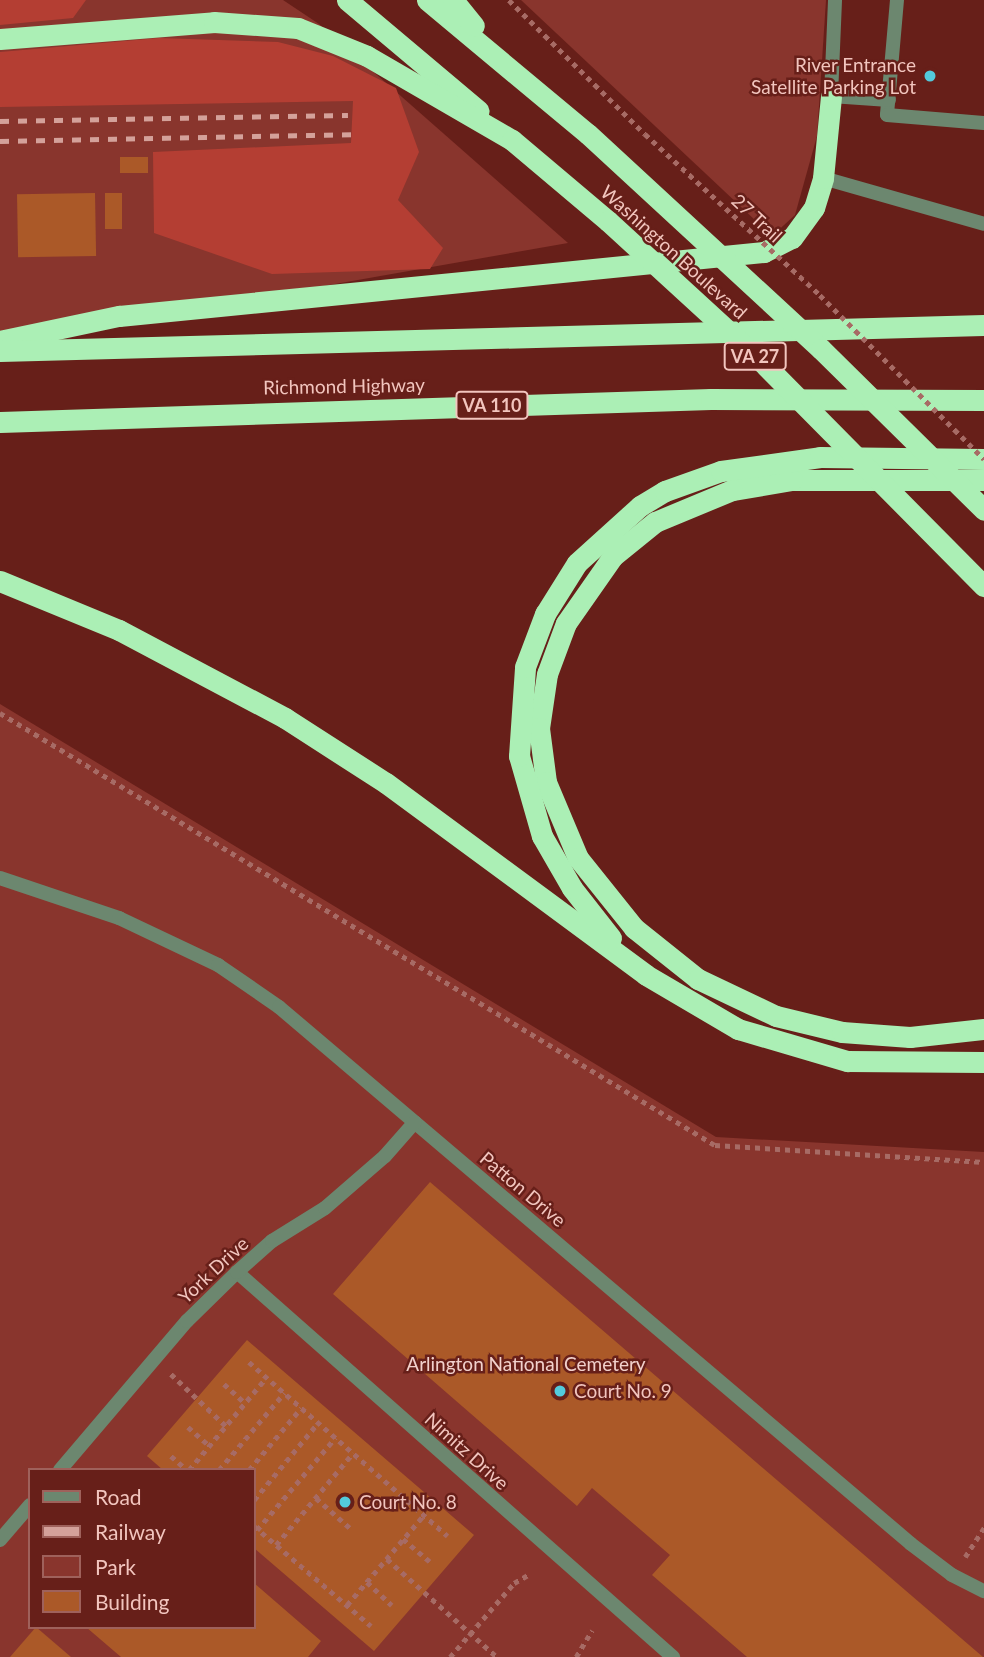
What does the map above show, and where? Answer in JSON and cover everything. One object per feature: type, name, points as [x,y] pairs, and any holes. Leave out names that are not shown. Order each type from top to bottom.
[{"type":"highway","name":"Washington Boulevard","points":[[347,0],[608,221],[766,366],[984,586]]},
{"type":"highway","name":"Washington Boulevard","points":[[427,0],[588,134],[821,349],[984,510]]},
{"type":"highway","points":[[453,0],[499,58]]},
{"type":"highway","points":[[0,39],[214,22],[298,28],[367,55],[512,140]]},
{"type":"highway","points":[[0,341],[132,314],[360,289],[748,255],[792,238],[814,208],[823,178],[831,96]]},
{"type":"highway","points":[[0,351],[984,325]]},
{"type":"highway","name":"Richmond Highway","points":[[0,422],[711,399],[984,400]]},
{"type":"highway","points":[[646,975],[572,888],[542,836],[524,786],[518,727],[525,667],[560,588],[595,542],[640,506],[665,491],[721,471],[820,457],[984,459]]},
{"type":"highway","points":[[984,480],[792,480],[732,490],[655,522],[613,556],[566,623],[547,674],[539,728],[546,782],[578,858],[635,928],[698,979],[776,1016],[842,1032],[911,1037],[984,1029]]},
{"type":"highway","points":[[0,581],[119,630],[285,718],[397,791],[646,975],[737,1029],[808,1053],[882,1064],[984,1062]]},
{"type":"street","points":[[835,0],[831,96],[889,100]]},
{"type":"street","points":[[897,0],[887,116],[984,123]]},
{"type":"street","points":[[823,178],[984,224]]},
{"type":"street","name":"Patton Drive","points":[[0,878],[118,918],[218,965],[279,1007],[952,1575],[984,1591]]},
{"type":"street","name":"York Drive","points":[[62,1468],[155,1358],[237,1272],[272,1241],[339,1197],[415,1122]]},
{"type":"street","name":"Nimitz Drive","points":[[237,1272],[673,1657]]},
{"type":"street","points":[[0,1540],[28,1508]]},
{"type":"path","name":"27 Trail","points":[[509,0],[645,134],[820,295],[984,459]]},
{"type":"path","points":[[750,240],[792,238]]},
{"type":"path","points":[[0,713],[715,1146],[984,1162]]},
{"type":"path","points":[[155,1358],[226,1426]]},
{"type":"path","points":[[249,1362],[448,1536]]},
{"type":"path","points":[[190,1468],[266,1378]]},
{"type":"path","points":[[224,1384],[245,1403]]},
{"type":"path","points":[[221,1468],[284,1392]]},
{"type":"path","points":[[251,1468],[301,1408]]},
{"type":"path","points":[[256,1498],[318,1423]]},
{"type":"path","points":[[188,1427],[209,1445]]},
{"type":"path","points":[[335,1437],[256,1528],[371,1626]]},
{"type":"path","points":[[276,1545],[353,1453]]},
{"type":"path","points":[[171,1456],[186,1468]]},
{"type":"path","points":[[316,1498],[350,1528]]},
{"type":"path","points":[[347,1605],[424,1515]]},
{"type":"path","points":[[952,1575],[984,1528]]},
{"type":"path","points":[[403,1539],[430,1562]]},
{"type":"path","points":[[387,1559],[498,1657]]},
{"type":"path","points":[[450,1657],[514,1583],[521,1583],[528,1575]]},
{"type":"path","points":[[367,1582],[392,1605]]},
{"type":"path","points":[[576,1657],[592,1630]]},
{"type":"green space","points":[[0,0],[283,0],[319,24],[568,243],[0,343]]},
{"type":"green space","points":[[521,0],[826,0],[817,136],[795,215],[772,236]]},
{"type":"green space","name":"Arlington National Cemetery","points":[[0,704],[716,1137],[984,1152],[984,1657],[0,1657]]},
{"type":"shaded area","points":[[0,0],[86,0],[73,18],[0,25]]},
{"type":"shaded area","points":[[159,38],[278,42],[333,56],[396,88],[419,152],[398,200],[443,248],[430,269],[272,274],[154,233],[153,152],[351,143],[353,101],[0,107],[0,52]]},
{"type":"building","points":[[120,157],[148,157],[148,173],[120,173]]},
{"type":"building","points":[[95,193],[96,256],[18,257],[17,194]]},
{"type":"building","points":[[105,193],[122,193],[122,229],[105,229]]},
{"type":"building","name":"Court No. 9","points":[[430,1182],[983,1657],[747,1657],[652,1575],[670,1555],[592,1488],[577,1506],[333,1294]]},
{"type":"building","name":"Court No. 8","points":[[247,1340],[474,1535],[374,1651],[256,1550],[256,1468],[161,1468],[147,1456]]},
{"type":"building","points":[[256,1585],[321,1641],[308,1657],[121,1657],[88,1629],[256,1629]]},
{"type":"building","points":[[34,1629],[38,1629],[71,1657],[10,1657]]},
{"type":"railway","points":[[0,121],[348,115]]},
{"type":"railway","points":[[0,141],[353,134]]},
{"type":"place","name":"River Entrance Satellite Parking Lot","points":[[930,76]]},
{"type":"place","name":"Court No. 9","points":[[560,1391]]},
{"type":"place","name":"Court No. 8","points":[[345,1502]]}]
